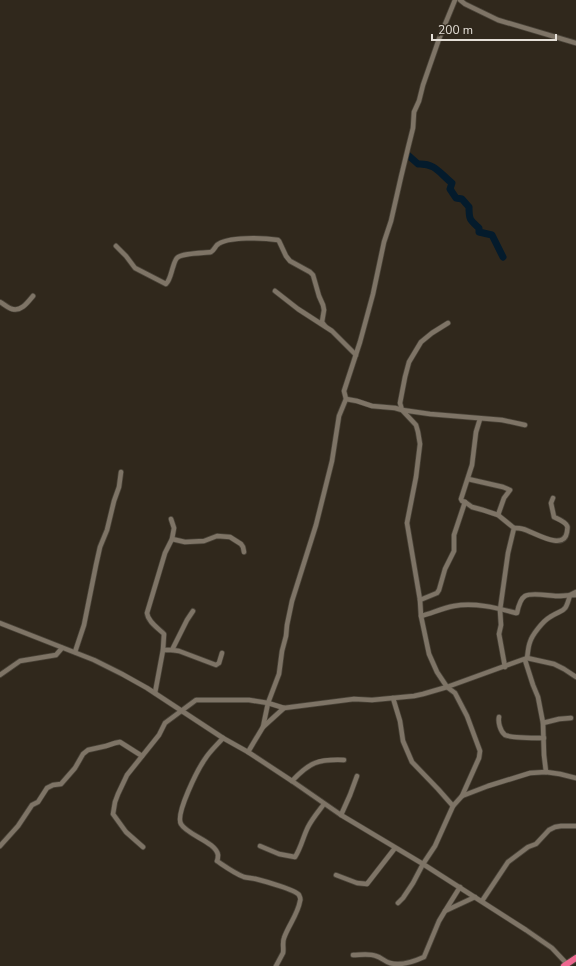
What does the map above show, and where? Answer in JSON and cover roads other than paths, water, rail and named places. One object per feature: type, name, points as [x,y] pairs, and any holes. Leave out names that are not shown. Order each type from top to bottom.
[{"type":"highway","points":[[566,965],[576,958]]},
{"type":"street","points":[[263,727],[268,703],[278,674],[292,601],[316,524],[332,461],[339,416],[346,399],[344,391],[360,342],[373,294],[384,242],[391,221],[413,128],[414,112],[439,39],[455,0]]},
{"type":"street","points":[[460,0],[465,4],[498,20],[576,43]]},
{"type":"street","points":[[116,246],[135,268],[166,284],[168,283],[175,260],[179,256],[211,252],[218,244],[237,239],[278,240],[290,261],[313,275],[323,305],[324,310],[322,322],[325,326]]},
{"type":"street","points":[[275,291],[298,309],[332,331],[356,354]]},
{"type":"street","points":[[0,302],[12,309],[17,310],[21,309],[33,296]]},
{"type":"street","points":[[398,903],[413,883],[435,846],[453,806],[462,796],[479,758],[480,751],[467,716],[455,693],[447,687],[437,672],[429,654],[421,616],[420,600],[407,522],[416,477],[420,444],[416,425],[402,410],[400,403],[404,377],[409,362],[421,342],[448,323]]},
{"type":"street","points":[[346,399],[372,406],[430,414],[502,420],[525,425]]},
{"type":"street","points":[[480,419],[476,432],[472,465],[461,498],[462,501],[472,507],[498,515],[514,528],[523,529],[551,540],[562,540],[565,538],[568,526],[554,517],[551,503],[553,498]]},
{"type":"street","points":[[75,652],[84,625],[99,553],[119,487],[121,472]]},
{"type":"street","points":[[468,479],[504,487],[510,490],[504,498],[498,515]]},
{"type":"street","points":[[420,600],[440,590],[445,569],[454,551],[454,534],[465,502]]},
{"type":"street","points":[[154,693],[163,650],[164,634],[150,621],[147,613],[165,553],[172,539],[174,528],[171,519]]},
{"type":"street","points":[[505,667],[499,634],[501,625],[500,610],[508,553],[514,528]]},
{"type":"street","points":[[172,539],[185,542],[204,541],[217,536],[230,537],[241,544],[244,552]]},
{"type":"street","points":[[546,772],[543,723],[538,697],[533,686],[526,659],[529,643],[532,637],[548,618],[564,610],[567,606],[570,595],[576,592]]},
{"type":"street","points":[[421,616],[455,606],[480,605],[517,613],[519,606],[526,595],[576,595]]},
{"type":"street","points":[[172,650],[193,611]]},
{"type":"street","points":[[0,623],[94,660],[122,674],[154,693],[223,738],[248,752],[341,815],[423,864],[526,930],[552,948],[566,965]]},
{"type":"street","points":[[1,673],[20,661],[56,655],[62,648]]},
{"type":"street","points":[[163,650],[179,651],[214,665],[219,663],[222,653]]},
{"type":"street","points":[[143,848],[126,832],[115,817],[113,811],[118,794],[127,775],[159,735],[165,723],[196,700],[249,700],[268,703],[284,708],[354,699],[372,700],[414,696],[447,687],[526,659],[554,664],[576,676]]},
{"type":"street","points":[[393,698],[400,721],[403,740],[412,762],[453,806]]},
{"type":"street","points":[[248,752],[263,727],[284,708]]},
{"type":"street","points":[[499,717],[498,720],[500,729],[506,735],[513,737],[544,738]]},
{"type":"street","points":[[543,723],[571,718]]},
{"type":"street","points":[[223,738],[206,758],[191,784],[179,818],[180,823],[213,847],[218,855],[217,861],[227,869],[245,877],[291,890],[298,894],[300,897],[300,902],[295,916],[283,939],[282,945],[284,950],[276,966]]},
{"type":"street","points":[[0,846],[18,826],[32,805],[38,802],[46,789],[53,785],[60,784],[76,768],[83,754],[88,750],[120,742],[142,756]]},
{"type":"street","points":[[292,781],[303,770],[313,764],[325,760],[344,760]]},
{"type":"street","points":[[462,796],[530,773],[546,772],[576,778]]},
{"type":"street","points":[[341,815],[357,776]]},
{"type":"street","points":[[260,846],[279,854],[295,857],[307,829],[324,804]]},
{"type":"street","points":[[482,901],[508,862],[514,857],[528,847],[536,844],[549,830],[561,826],[576,826]]},
{"type":"street","points":[[336,875],[357,883],[367,884],[395,848]]},
{"type":"street","points":[[353,955],[375,955],[388,963],[398,965],[424,957],[439,921],[460,887]]},
{"type":"street","points":[[445,911],[475,897]]},
{"type":"waterway","points":[[409,156],[418,164],[434,167],[452,183],[450,189],[456,198],[462,199],[469,207],[469,215],[479,228],[479,232],[492,235],[503,257]]}]
